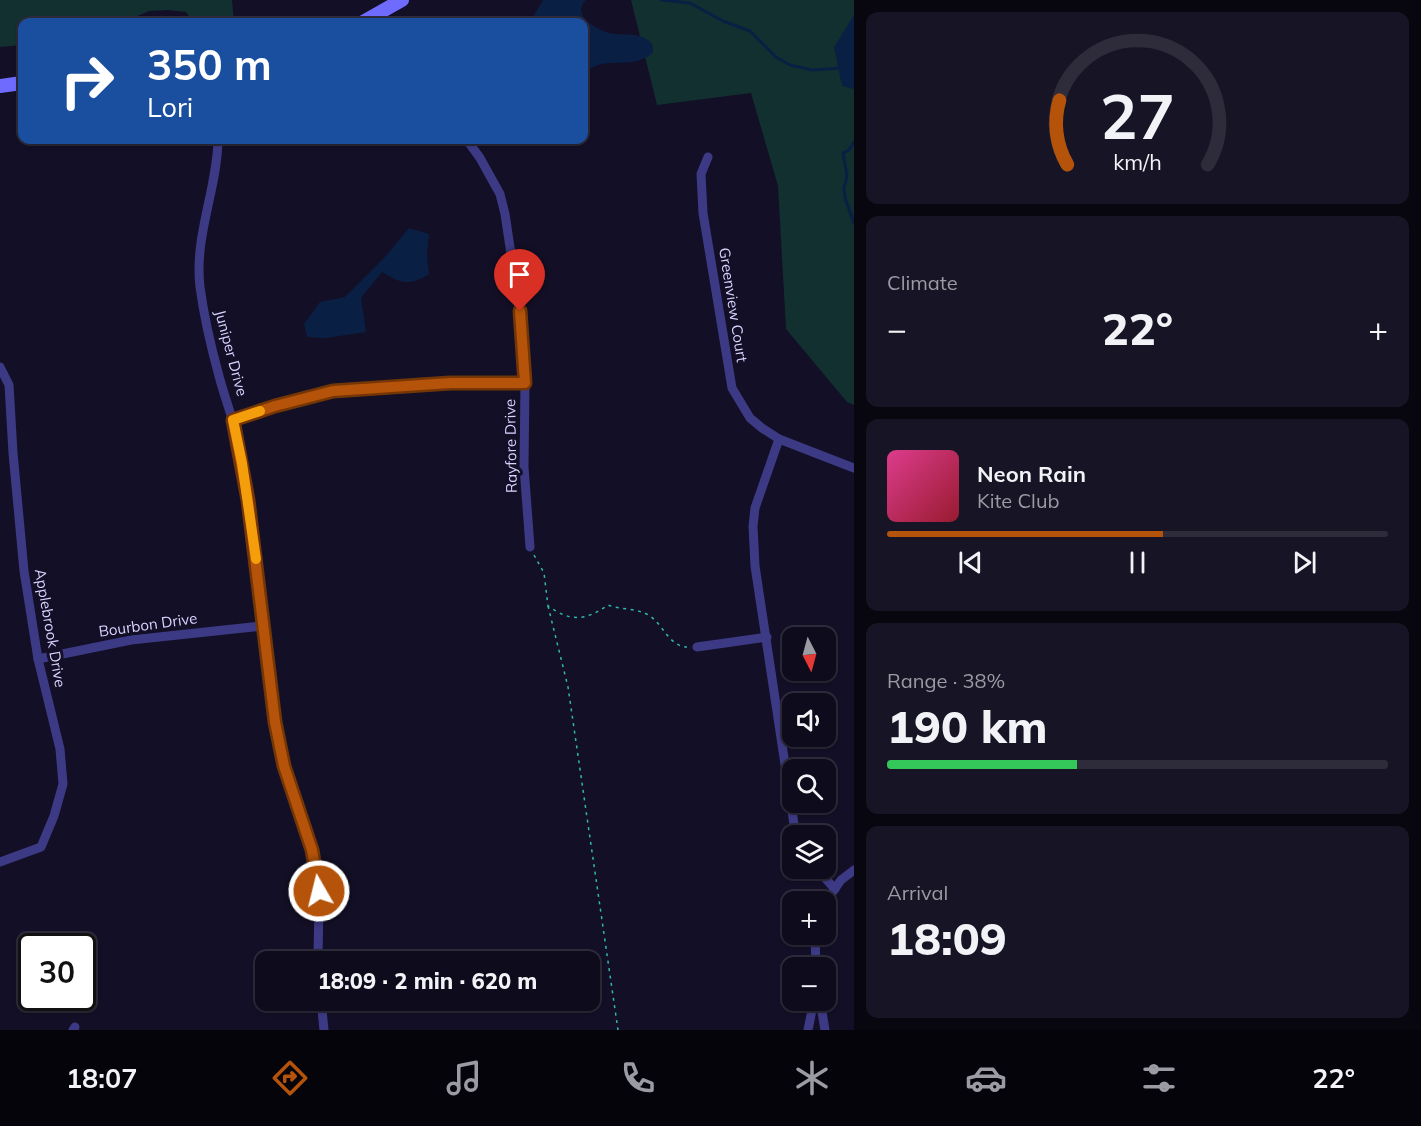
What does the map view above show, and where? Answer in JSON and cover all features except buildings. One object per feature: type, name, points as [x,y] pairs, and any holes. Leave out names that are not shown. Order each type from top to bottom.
[{"type":"street","points":[[370,18],[402,0]]},
{"type":"street","points":[[0,86],[18,84]]},
{"type":"street","name":"Juniper Drive","points":[[218,144],[198,253],[200,286],[207,329],[233,420],[248,500],[272,700],[284,766],[315,861],[321,906],[319,951]]},
{"type":"street","name":"Rayfore Drive","points":[[470,144],[495,183],[504,208],[522,327],[525,383],[524,467],[530,547]]},
{"type":"street","name":"Greenview Court","points":[[708,156],[702,174],[702,196],[732,388],[750,418],[779,439],[854,468]]},
{"type":"street","name":"Applebrook Drive","points":[[0,367],[9,385],[24,571],[39,659],[60,750],[63,784],[54,816],[41,847],[0,862]]},
{"type":"street","points":[[233,420],[333,391],[450,383],[525,383]]},
{"type":"street","points":[[779,439],[755,508],[753,526],[755,566],[794,825]]},
{"type":"street","name":"Bourbon Drive","points":[[39,659],[130,640],[262,626]]},
{"type":"street","points":[[697,647],[767,637]]},
{"type":"street","points":[[826,879],[835,889],[841,880],[854,870]]},
{"type":"street","points":[[322,1011],[324,1030]]},
{"type":"street","points":[[808,1030],[812,1011]]},
{"type":"street","points":[[822,1011],[825,1030]]},
{"type":"path","points":[[530,547],[544,573],[548,606],[567,687],[618,1030]]},
{"type":"path","points":[[548,606],[563,616],[577,618],[592,615],[608,605],[619,610],[632,611],[650,616],[675,645],[697,647]]},
{"type":"green space","points":[[0,0],[232,0],[234,18],[190,18],[186,12],[168,10],[149,11],[133,18],[18,18],[18,45],[0,47]]},
{"type":"green space","points":[[631,0],[854,0],[854,405],[847,402],[786,329],[778,186],[751,93],[657,105]]},
{"type":"water","points":[[543,0],[586,0],[581,10],[585,18],[532,18]]},
{"type":"water","points":[[854,15],[854,89],[842,86],[834,47]]},
{"type":"water","points":[[588,22],[611,33],[643,37],[651,42],[653,47],[653,52],[636,61],[598,65],[588,69]]},
{"type":"water","points":[[409,228],[429,234],[427,254],[429,274],[406,282],[394,279],[382,272],[361,298],[366,332],[326,338],[307,337],[304,324],[320,302],[345,297],[384,258]]},
{"type":"waterway","points":[[661,0],[690,3],[723,21],[750,31],[776,57],[790,65],[812,70],[842,68]]},
{"type":"waterway","points":[[854,142],[849,150],[843,153],[847,176],[844,188],[845,198],[854,223]]},
{"type":"slow traffic","points":[[256,559],[242,463],[233,420],[260,411]]},
{"type":"route","points":[[319,891],[315,861],[284,766],[275,722],[248,500],[233,420],[333,391],[397,385],[525,383],[520,311]]}]
